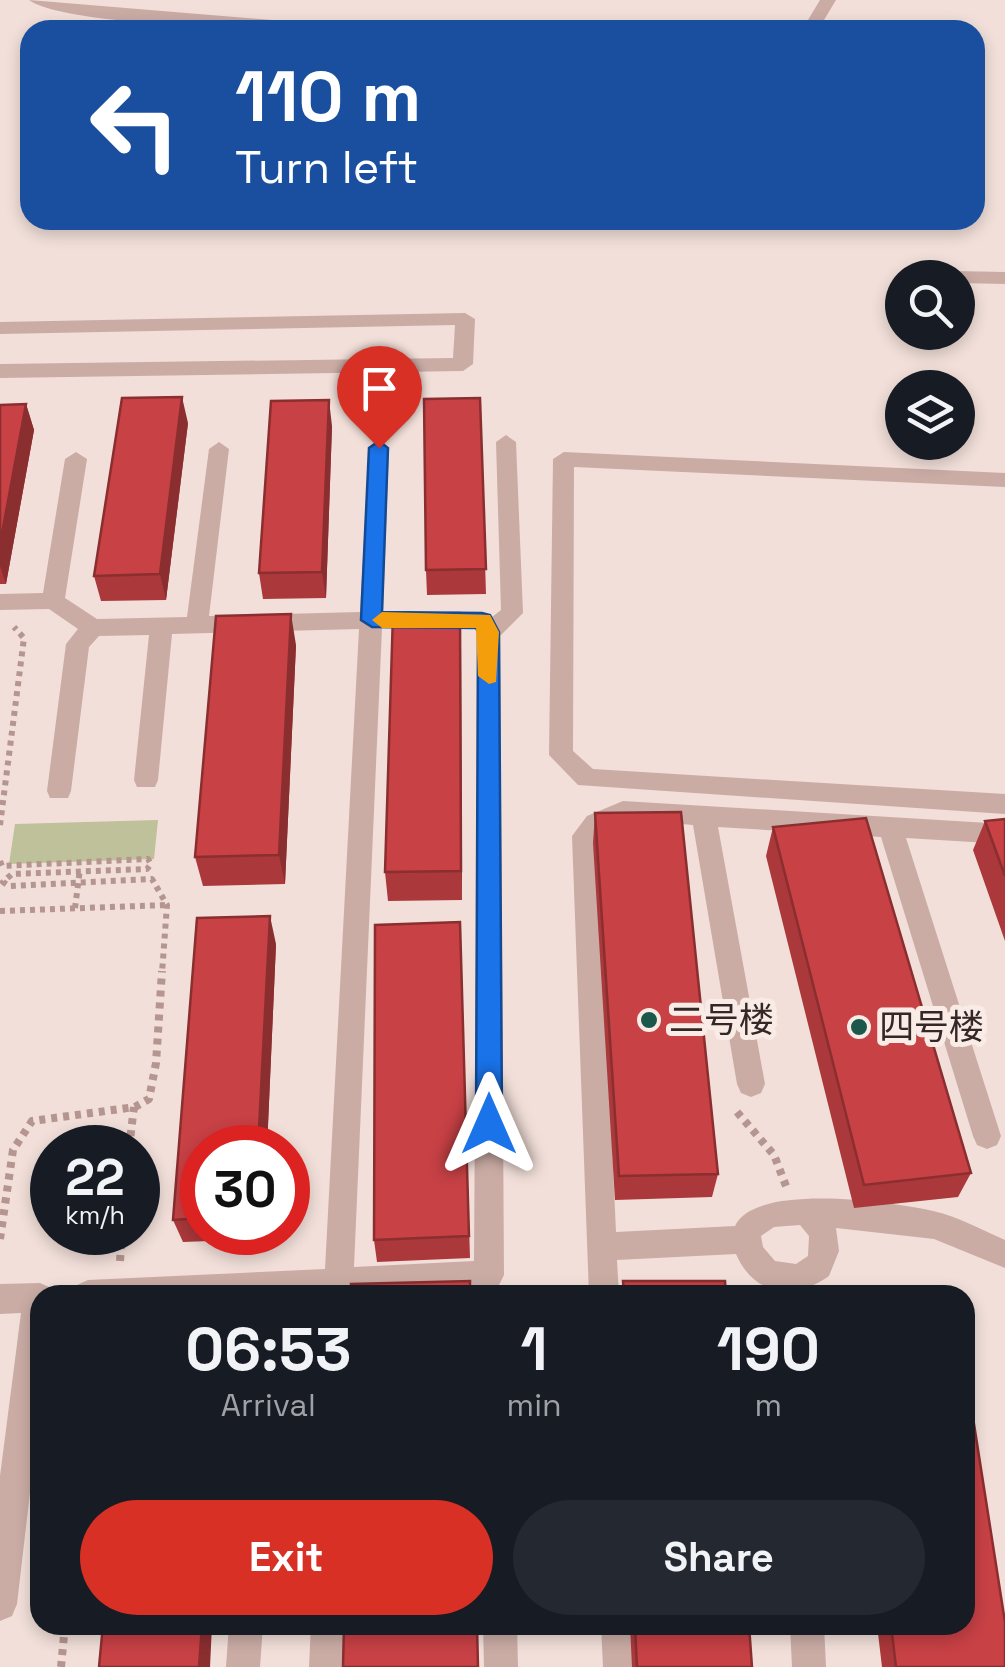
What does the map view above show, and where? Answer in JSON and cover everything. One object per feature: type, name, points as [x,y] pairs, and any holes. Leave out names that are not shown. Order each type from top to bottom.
[{"type":"street","points":[[37,0],[102,13],[198,20]]},
{"type":"street","points":[[975,277],[1005,278]]},
{"type":"street","points":[[0,328],[465,320],[463,364],[0,370]]},
{"type":"street","points":[[489,632],[512,613],[506,442]]},
{"type":"street","points":[[338,1285],[379,448]]},
{"type":"street","points":[[197,624],[219,449]]},
{"type":"street","points":[[53,601],[76,459]]},
{"type":"street","points":[[1005,480],[564,459],[561,755],[587,778],[1005,804]]},
{"type":"street","points":[[4,612],[53,601],[93,628],[482,620],[489,632],[489,1285]]},
{"type":"street","points":[[146,780],[162,625]]},
{"type":"street","points":[[58,790],[78,644],[93,628]]},
{"type":"street","points":[[604,1285],[585,836],[596,824],[622,811],[1005,834]]},
{"type":"street","points":[[704,816],[752,1084]]},
{"type":"street","points":[[890,827],[987,1136]]},
{"type":"street","points":[[793,1285],[810,1274],[824,1255],[823,1229],[796,1211]]},
{"type":"street","points":[[787,1285],[763,1271],[748,1251],[746,1239],[756,1221],[796,1211],[936,1225],[1005,1254]]},
{"type":"street","points":[[602,1247],[746,1239]]},
{"type":"street","points":[[0,1299],[30,1298]]},
{"type":"street","points":[[0,1604],[30,1369]]},
{"type":"street","points":[[244,1667],[246,1635]]},
{"type":"street","points":[[326,1667],[328,1635]]},
{"type":"street","points":[[500,1635],[501,1667]]},
{"type":"street","points":[[618,1635],[620,1667]]},
{"type":"street","points":[[807,1635],[809,1667]]},
{"type":"path","points":[[0,825],[24,638],[4,612]]},
{"type":"path","points":[[0,862],[2,866],[80,867],[147,869],[151,864],[148,860],[80,867],[12,874],[4,882],[9,886],[152,879],[167,905],[156,1063],[149,1099],[134,1107],[32,1121],[14,1150],[0,1239]]},
{"type":"path","points":[[75,908],[80,867]]},
{"type":"path","points":[[0,910],[167,905]]},
{"type":"path","points":[[752,1084],[736,1113],[759,1134],[786,1176],[796,1211]]},
{"type":"path","points":[[131,1125],[134,1107]]},
{"type":"path","points":[[62,1667],[65,1635]]},
{"type":"green space","points":[[158,820],[154,859],[9,864],[15,824]]},
{"type":"building","points":[[182,397],[160,574],[94,576],[122,398]]},
{"type":"building","points":[[480,398],[486,569],[426,570],[424,399]]},
{"type":"building","points":[[329,400],[322,572],[259,573],[271,401]]},
{"type":"building","points":[[26,404],[0,544],[0,405]]},
{"type":"building","points":[[460,613],[461,871],[385,872],[393,614]]},
{"type":"building","points":[[291,614],[279,855],[195,857],[216,616]]},
{"type":"building","name":"二号楼","points":[[681,812],[718,1174],[619,1176],[595,813]]},
{"type":"building","name":"四号楼","points":[[866,818],[971,1173],[864,1185],[773,827]]},
{"type":"building","points":[[1005,819],[1005,876],[985,821]]},
{"type":"building","points":[[270,916],[259,1125],[181,1125],[197,918]]},
{"type":"building","points":[[460,922],[469,1236],[374,1240],[375,925]]},
{"type":"building","points":[[180,1132],[180,1220],[173,1220]]},
{"type":"building","points":[[470,1281],[470,1285],[351,1284]]},
{"type":"building","points":[[623,1281],[725,1281],[725,1285],[623,1285]]},
{"type":"building","points":[[975,1431],[1005,1622],[1005,1667],[896,1667],[892,1635],[975,1635]]},
{"type":"building","points":[[102,1635],[201,1635],[199,1667],[99,1667]]},
{"type":"building","points":[[344,1635],[477,1635],[478,1667],[343,1667]]},
{"type":"building","points":[[635,1635],[750,1635],[752,1667],[637,1667]]},
{"type":"slow traffic","points":[[382,620],[482,620],[489,632],[489,676]]},
{"type":"place","name":"二号楼","points":[[649,1020]]},
{"type":"place","name":"四号楼","points":[[859,1027]]},
{"type":"route","points":[[379,448],[372,620],[482,620],[489,632],[489,1124]]}]
